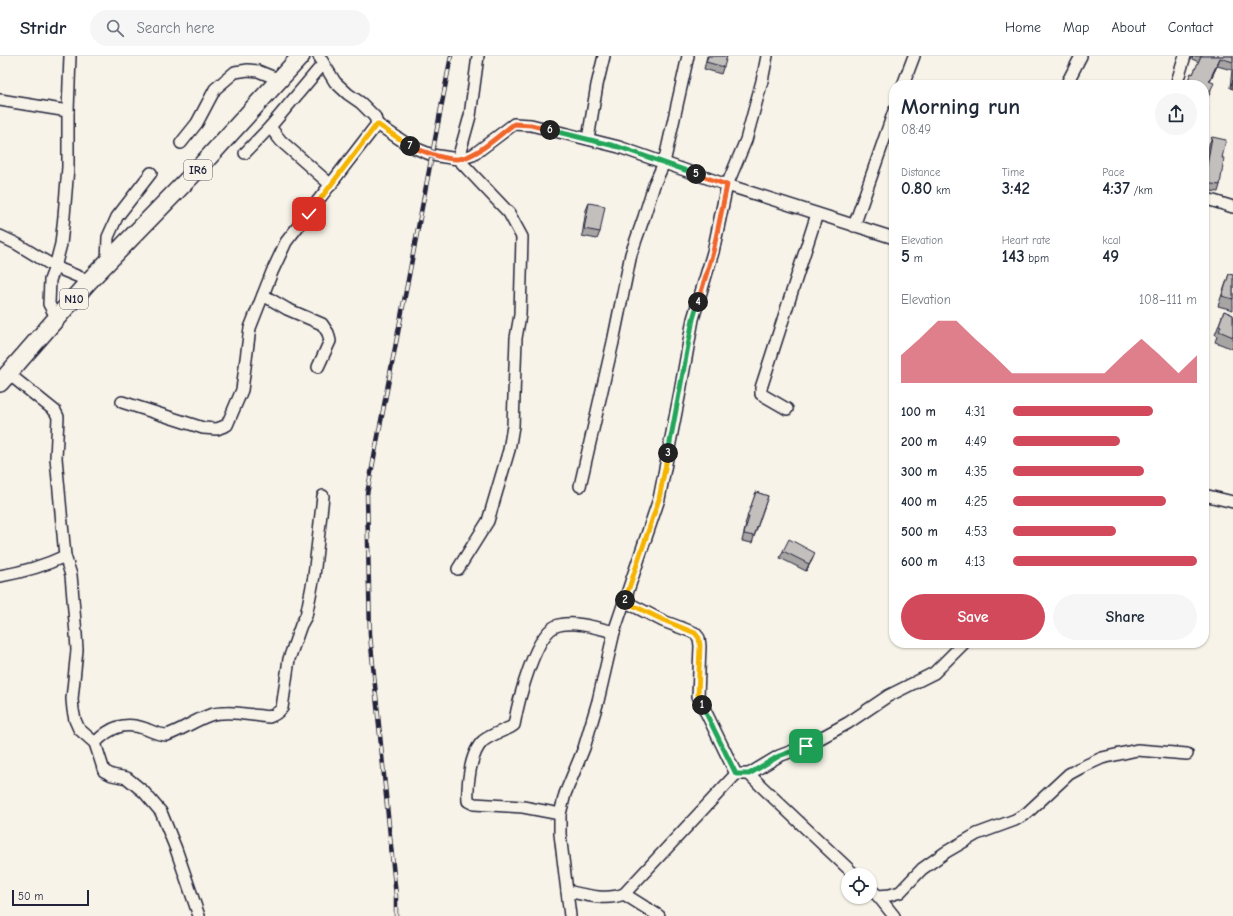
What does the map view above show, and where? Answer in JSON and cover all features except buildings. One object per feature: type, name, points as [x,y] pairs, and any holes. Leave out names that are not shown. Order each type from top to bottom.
[{"type":"main road","points":[[280,80],[301,56]]},
{"type":"main road","name":"IR6","points":[[151,218],[280,80]]},
{"type":"main road","name":"N10","points":[[4,379],[58,319],[89,281],[151,218]]},
{"type":"street","points":[[58,319],[49,304],[50,280],[61,244],[64,216],[68,167],[70,56]]},
{"type":"street","points":[[458,159],[470,116],[478,56]]},
{"type":"street","points":[[588,139],[597,85],[604,56]]},
{"type":"street","points":[[580,486],[613,342],[631,254],[654,185],[664,163],[688,56]]},
{"type":"street","points":[[570,916],[560,834],[560,814],[565,794],[584,748],[598,701],[614,632],[659,499],[693,319],[713,252],[727,185],[746,140],[762,81],[767,56]]},
{"type":"street","points":[[905,80],[914,56]]},
{"type":"street","points":[[1069,80],[1081,56]]},
{"type":"street","points":[[1178,80],[1186,56]]},
{"type":"street","points":[[245,153],[270,127],[321,60],[335,82],[375,117],[377,124],[410,146],[432,155],[458,159],[473,155],[514,124],[531,125],[619,147],[727,185],[889,236]]},
{"type":"street","points":[[181,142],[197,123],[215,89],[235,72],[248,70],[258,71],[280,80]]},
{"type":"street","points":[[0,100],[68,111]]},
{"type":"street","points":[[122,402],[203,428],[217,429],[227,425],[242,390],[250,328],[272,272],[286,242],[377,124]]},
{"type":"street","points":[[854,226],[889,125]]},
{"type":"street","points":[[270,127],[281,141],[331,185]]},
{"type":"street","points":[[458,159],[509,213],[522,237],[520,315],[516,338],[513,426],[509,450],[488,521],[458,569]]},
{"type":"street","points":[[107,263],[108,238],[117,217],[151,173]]},
{"type":"street","points":[[1209,200],[1233,207]]},
{"type":"street","points":[[787,409],[761,394],[761,388],[817,214]]},
{"type":"street","points":[[0,236],[17,244],[55,267],[89,281]]},
{"type":"street","points":[[263,295],[287,309],[322,324],[328,333],[330,341],[318,367]]},
{"type":"street","points":[[4,379],[55,411],[58,417],[56,458],[65,556],[71,575],[77,650],[72,699],[75,720],[79,729],[95,743],[104,771],[112,775],[127,778],[144,792],[161,812],[176,848],[199,916]]},
{"type":"street","points":[[95,743],[105,733],[119,726],[136,725],[161,735],[167,735],[210,715],[232,714],[269,717],[279,712],[282,708],[289,659],[306,616],[314,576],[323,496]]},
{"type":"street","points":[[1209,496],[1232,500]]},
{"type":"street","points":[[0,576],[40,567],[65,556]]},
{"type":"street","points":[[624,601],[663,620],[695,633],[699,638],[698,696],[736,774]]},
{"type":"street","points":[[560,814],[523,807],[474,804],[468,801],[473,757],[478,747],[484,740],[514,725],[528,669],[537,648],[550,631],[558,625],[572,624],[614,632]]},
{"type":"street","points":[[567,891],[596,897],[616,897],[624,894],[736,774],[749,774],[779,756],[806,746],[848,723],[888,696],[934,674],[959,648]]},
{"type":"street","points":[[877,893],[890,895],[900,892],[922,869],[946,852],[977,834],[1015,820],[1027,813],[1069,774],[1102,758],[1137,750],[1187,754]]},
{"type":"street","points":[[749,774],[848,868]]},
{"type":"street","points":[[624,894],[659,916]]},
{"type":"street","points":[[877,896],[894,916]]},
{"type":"railway","points":[[396,916],[396,896],[370,635],[367,494],[451,56]]},
{"type":"route","points":[[309,214],[377,124],[410,146],[432,155],[458,159],[473,155],[514,124],[531,125],[619,147],[727,185],[713,252],[693,319],[659,499],[624,601],[663,620],[695,633],[699,638],[698,696],[736,774],[749,774],[779,756],[806,746]]}]
